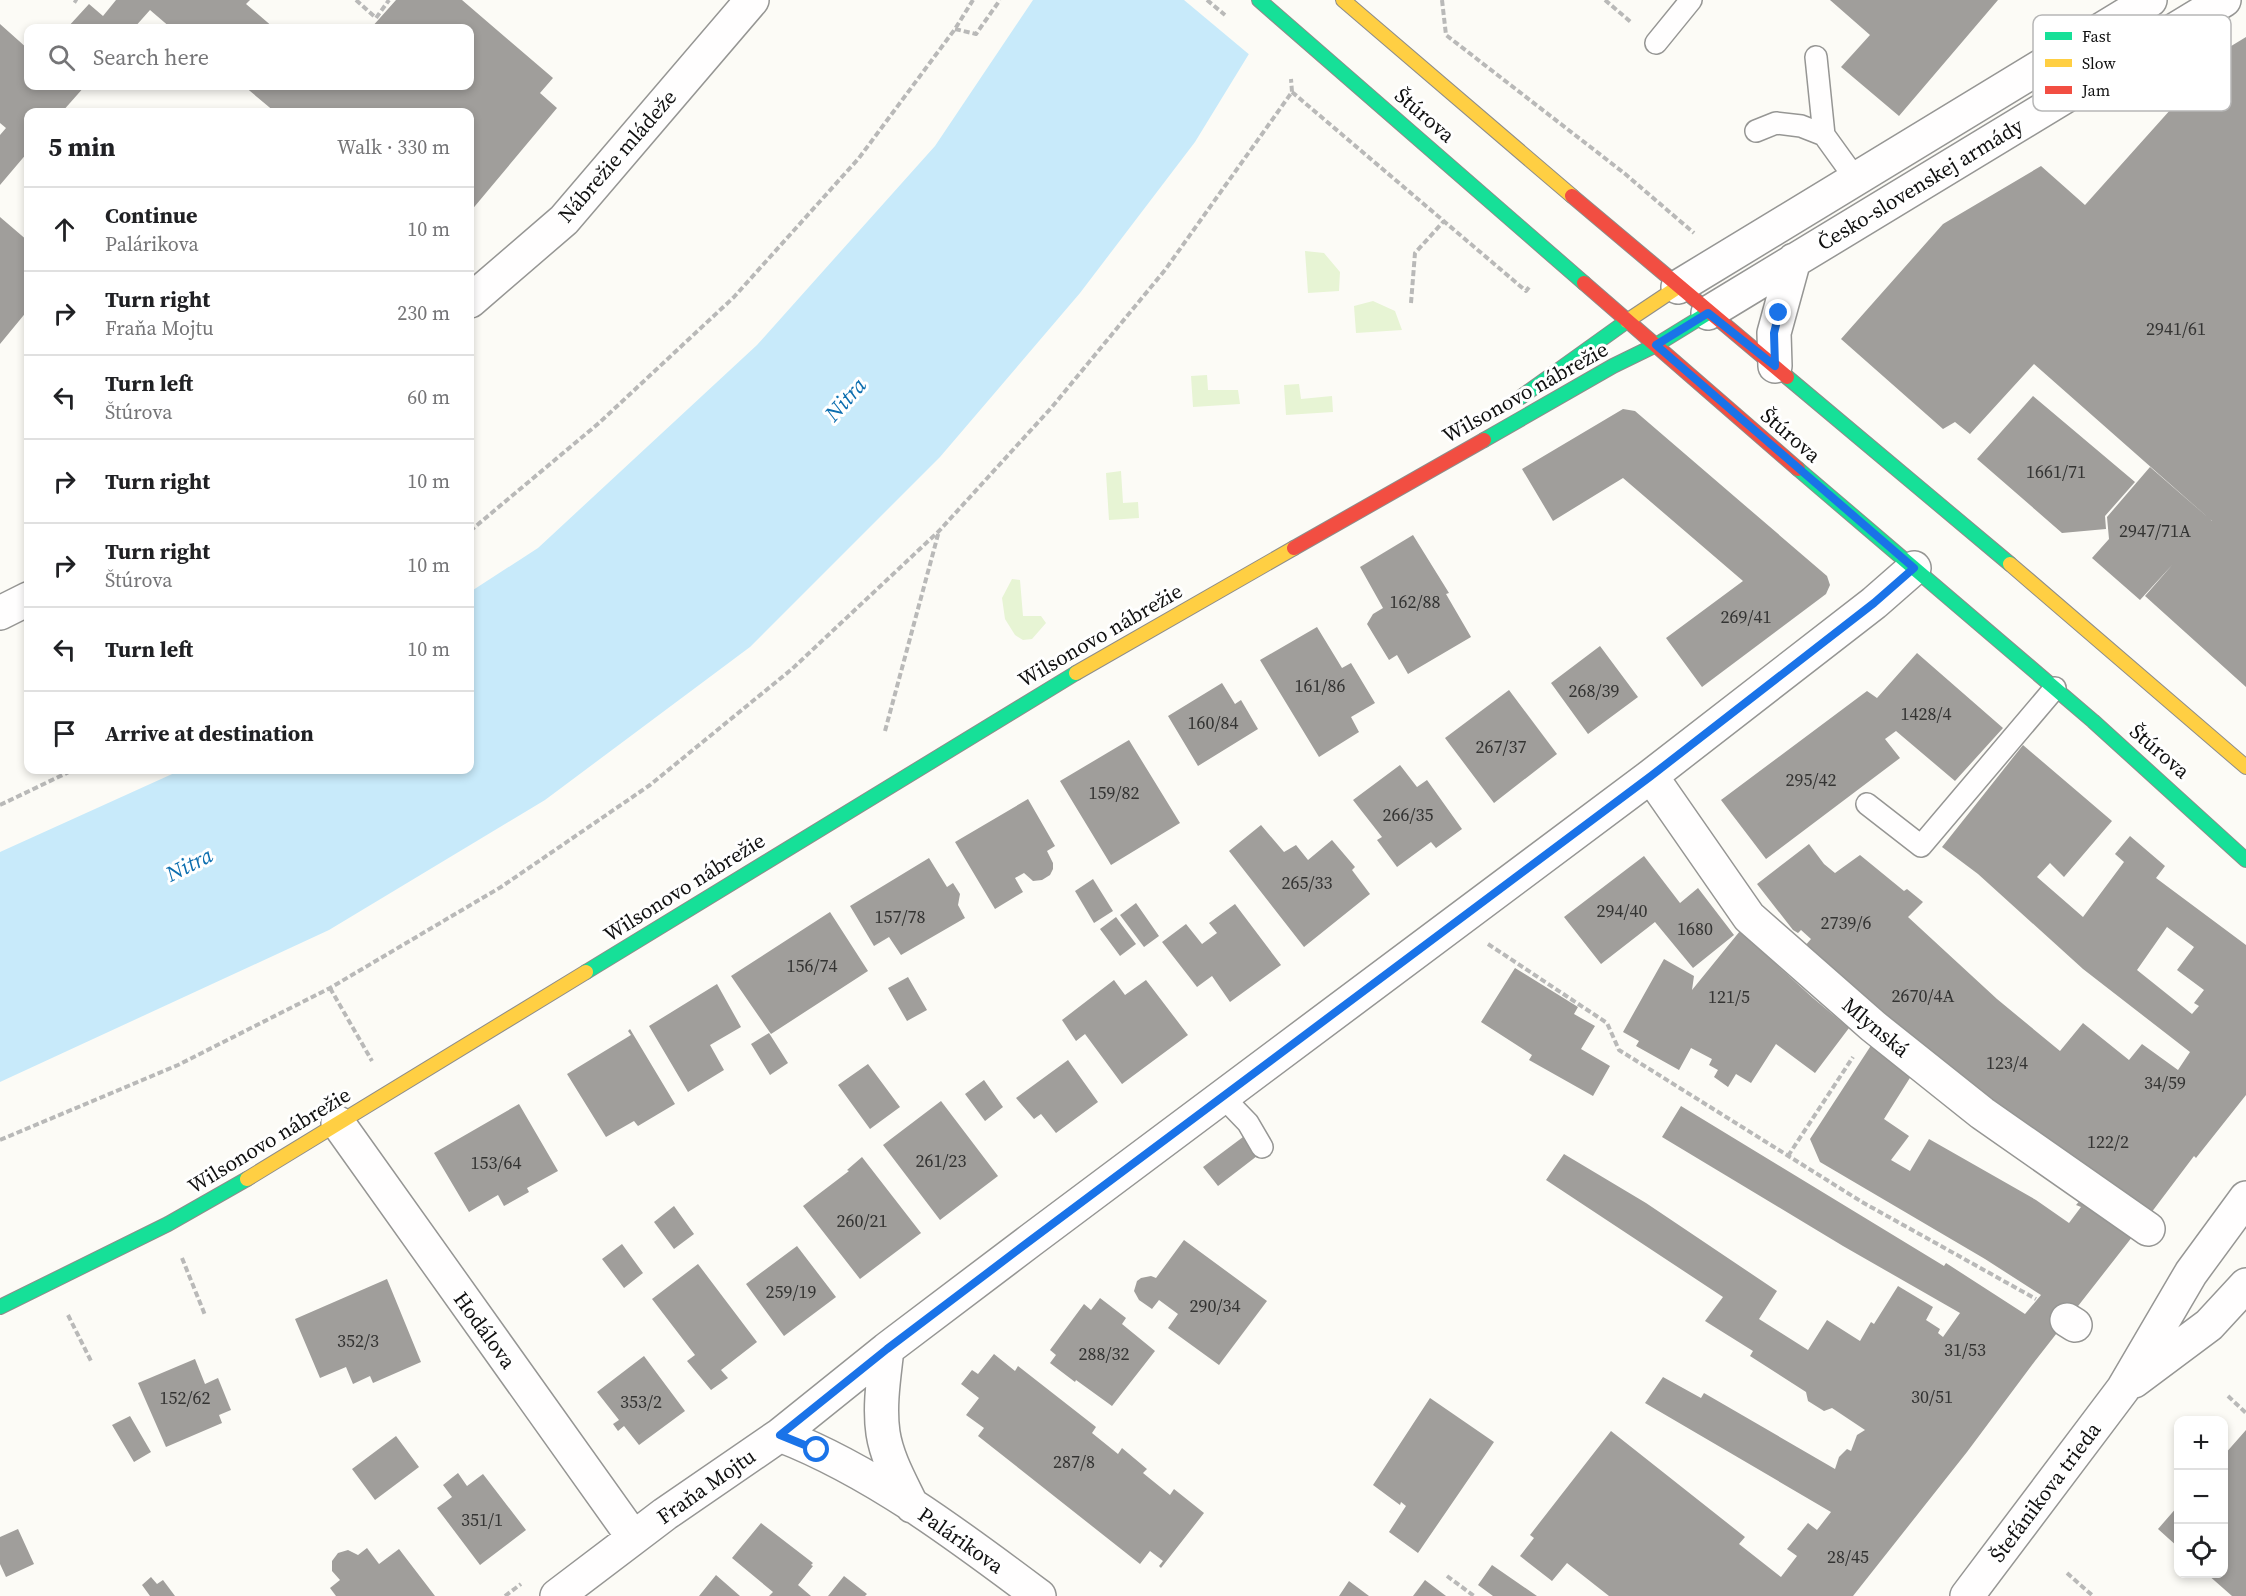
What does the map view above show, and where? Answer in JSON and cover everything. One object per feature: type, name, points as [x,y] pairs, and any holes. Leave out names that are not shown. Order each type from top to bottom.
[{"type":"main road","name":"Štúrova","points":[[1259,0],[1627,321],[2178,795],[2246,860]]},
{"type":"main road","name":"Štúrova","points":[[1343,0],[1708,313],[1775,366],[1982,540],[2246,767]]},
{"type":"main road","name":"Wilsonovo nábrežie","points":[[1506,408],[1678,287]]},
{"type":"main road","name":"Wilsonovo nábrežie","points":[[0,1307],[168,1224],[251,1177],[1030,699],[1613,366],[1656,345],[1708,313]]},
{"type":"main road","name":"Wilsonovo nábrežie","points":[[1386,495],[1488,421]]},
{"type":"street","name":"Nábrežie mládeže","points":[[474,298],[564,220],[752,0]]},
{"type":"street","name":"Česko-slovenskej armády","points":[[2125,15],[2150,0]]},
{"type":"street","name":"Česko-slovenskej armády","points":[[2199,15],[2224,0]]},
{"type":"street","name":"Česko-slovenskej armády","points":[[1678,287],[2033,71]]},
{"type":"street","name":"Česko-slovenskej armády","points":[[1708,313],[2040,111]]},
{"type":"street","points":[[1775,366],[1774,333],[1794,260]]},
{"type":"street","name":"Fraňa Mojtu","points":[[556,1596],[633,1537],[780,1435],[887,1349],[1456,920],[1651,776],[1874,603],[1914,568]]},
{"type":"street","points":[[0,614],[24,601]]},
{"type":"street","name":"Mlynská","points":[[1651,776],[1749,917],[1873,1026],[1982,1113],[2148,1229]]},
{"type":"street","name":"Hodálova","points":[[338,1123],[633,1537]]},
{"type":"street","name":"Štefánikova trieda","points":[[1967,1596],[2123,1389],[2191,1273],[2246,1198]]},
{"type":"street","name":"Štefánikova trieda","points":[[2123,1389],[2209,1325],[2246,1284]]},
{"type":"street","name":"Palárikova","points":[[887,1349],[883,1382],[883,1432],[890,1459],[912,1506]]},
{"type":"street","name":"Palárikova","points":[[780,1435],[817,1450],[912,1506],[1040,1596]]},
{"type":"lane","points":[[1656,43],[1691,0]]},
{"type":"lane","points":[[1816,57],[1824,135],[1855,178]]},
{"type":"lane","points":[[1756,131],[1776,123],[1801,126],[1824,135]]},
{"type":"lane","points":[[1867,804],[1921,846],[2055,688]]},
{"type":"lane","points":[[1222,1096],[1248,1123],[1262,1146]]},
{"type":"path","points":[[356,0],[376,18],[389,0]]},
{"type":"path","points":[[474,528],[599,423],[734,297],[859,158],[955,29],[973,0]]},
{"type":"path","points":[[955,29],[976,34],[1000,0]]},
{"type":"path","points":[[1442,0],[1446,35],[1624,173],[1698,236]]},
{"type":"path","points":[[0,1140],[178,1065],[330,988],[501,887],[650,785],[792,669],[939,531],[1052,407],[1165,270],[1292,92],[1291,73]]},
{"type":"path","points":[[1292,92],[1526,291]]},
{"type":"path","points":[[1411,303],[1415,254],[1444,221]]},
{"type":"path","points":[[885,731],[939,531]]},
{"type":"path","points":[[0,805],[65,774]]},
{"type":"path","points":[[1456,920],[1607,1023],[1619,1050],[1862,1202],[2036,1299]]},
{"type":"path","points":[[330,988],[390,1092]]},
{"type":"path","points":[[1788,1156],[1873,1026]]},
{"type":"path","points":[[168,1224],[205,1316]]},
{"type":"path","points":[[52,1282],[92,1363]]},
{"type":"path","points":[[2228,1396],[2246,1413]]},
{"type":"path","points":[[2067,1572],[2093,1596]]},
{"type":"path","points":[[1447,1576],[1474,1596]]},
{"type":"green space","points":[[1305,251],[1324,253],[1340,272],[1339,291],[1308,293]]},
{"type":"green space","points":[[1373,301],[1395,311],[1402,330],[1356,333],[1354,306]]},
{"type":"green space","points":[[1207,375],[1208,390],[1238,390],[1240,404],[1193,407],[1191,376]]},
{"type":"green space","points":[[1299,384],[1301,399],[1332,396],[1333,412],[1286,415],[1284,385]]},
{"type":"green space","points":[[1121,471],[1123,503],[1138,502],[1139,518],[1109,520],[1106,473]]},
{"type":"green space","points":[[1012,579],[1020,580],[1023,616],[1041,616],[1046,623],[1032,639],[1023,640],[1015,635],[1005,619],[1002,598]]},
{"type":"water","name":"Nitra","points":[[1033,0],[1282,0],[1195,142],[1080,293],[940,457],[750,647],[545,800],[329,930],[0,1082],[0,852],[172,774],[474,774],[474,589],[538,548],[757,345],[935,146]]},
{"type":"pier","points":[[1184,0],[1285,0],[1251,56]]},
{"type":"building","points":[[116,0],[250,0],[246,4],[269,24],[166,24],[150,10],[138,24],[71,24],[89,4],[103,16]]},
{"type":"building","points":[[396,0],[462,0],[553,78],[540,93],[557,108],[474,207],[474,108],[270,108],[249,90],[474,90],[474,24],[375,24]]},
{"type":"building","points":[[1830,0],[1998,0],[1899,116],[1841,67],[1870,35]]},
{"type":"building","points":[[0,24],[24,45],[24,90],[81,90],[66,108],[24,108],[24,157],[0,185],[0,135],[6,128],[0,123]]},
{"type":"building","points":[[2246,37],[2246,687],[2145,596],[2173,564],[2140,600],[2092,558],[2109,539],[2107,517],[2150,467],[2212,521],[2034,364],[1970,434],[1955,422],[1943,429],[1841,339],[1943,224],[2041,166],[2085,205],[2169,111],[2231,111],[2231,46]]},
{"type":"building","points":[[0,217],[24,238],[24,315],[0,344]]},
{"type":"building","points":[[2033,396],[2135,482],[2105,516],[2106,529],[2062,533],[1977,459]]},
{"type":"building","points":[[1623,409],[1635,411],[1827,576],[1830,585],[1826,594],[1702,687],[1666,638],[1743,581],[1623,478],[1553,521],[1522,469]]},
{"type":"building","points":[[1413,535],[1449,593],[1446,594],[1471,637],[1408,674],[1397,655],[1389,660],[1367,624],[1373,614],[1383,608],[1360,567]]},
{"type":"building","points":[[1317,627],[1342,668],[1351,663],[1375,703],[1351,717],[1359,732],[1319,757],[1260,660]]},
{"type":"building","points":[[1600,646],[1638,697],[1588,734],[1551,683]]},
{"type":"building","points":[[1917,653],[2003,728],[1955,781],[1896,731],[1885,739],[1900,758],[1766,859],[1721,800],[1867,691],[1877,698]]},
{"type":"building","points":[[1222,683],[1235,704],[1241,700],[1258,729],[1198,766],[1168,716]]},
{"type":"building","points":[[1509,690],[1557,754],[1494,803],[1445,738]]},
{"type":"building","points":[[1129,740],[1180,823],[1111,865],[1060,781]]},
{"type":"building","points":[[2023,745],[2112,821],[2064,877],[2050,863],[2037,877],[2083,917],[2124,862],[2115,854],[2130,836],[2165,866],[2156,878],[2246,945],[2246,1095],[2196,1158],[2194,1156],[2148,1217],[2019,1126],[1804,947],[1811,939],[1801,930],[1798,933],[1793,930],[1757,884],[1809,844],[1824,864],[1835,873],[1860,855],[1904,891],[1907,889],[1923,902],[1908,917],[1997,999],[2060,1051],[2083,1023],[2129,1060],[2142,1044],[2178,1070],[2190,1052],[2083,969],[1978,874],[1942,847]],"holes":[[[2167,927],[2194,947],[2177,970],[2204,990],[2194,1003],[2199,1006],[2192,1014],[2137,970]]]},
{"type":"building","points":[[1400,765],[1417,787],[1427,780],[1462,829],[1436,848],[1431,842],[1397,867],[1377,840],[1382,837],[1353,800]]},
{"type":"building","points":[[1028,799],[1055,846],[1047,851],[1053,863],[1053,869],[1050,875],[1042,880],[1033,881],[1024,873],[1015,878],[1023,892],[995,909],[955,842]]},
{"type":"building","points":[[1261,825],[1284,852],[1296,845],[1308,860],[1332,840],[1355,867],[1352,870],[1370,894],[1304,947],[1229,851]]},
{"type":"building","points":[[1644,856],[1680,903],[1698,888],[1734,935],[1693,968],[1655,922],[1601,964],[1564,917]]},
{"type":"building","points":[[929,858],[947,887],[953,883],[960,894],[958,905],[965,918],[901,955],[889,937],[874,946],[850,906]]},
{"type":"building","points":[[1093,879],[1113,911],[1094,923],[1075,891]]},
{"type":"building","points":[[1136,903],[1159,936],[1144,947],[1120,915]]},
{"type":"building","points":[[1235,904],[1281,965],[1230,1002],[1212,976],[1197,987],[1162,942],[1186,924],[1202,944],[1217,933],[1209,923]]},
{"type":"building","points":[[830,912],[868,971],[771,1034],[731,976]]},
{"type":"building","points":[[1116,917],[1136,944],[1120,956],[1100,929]]},
{"type":"building","points":[[1740,931],[1849,1028],[1815,1073],[1776,1044],[1751,1083],[1736,1074],[1728,1087],[1714,1077],[1718,1070],[1709,1065],[1712,1059],[1691,1048],[1679,1070],[1636,1046],[1639,1041],[1623,1032],[1664,959],[1694,976],[1692,990]]},
{"type":"building","points":[[1515,968],[1578,1007],[1574,1014],[1595,1026],[1581,1049],[1610,1066],[1593,1096],[1529,1060],[1532,1055],[1481,1022]]},
{"type":"building","points":[[908,977],[927,1010],[907,1021],[888,988]]},
{"type":"building","points":[[1114,980],[1125,995],[1146,980],[1188,1035],[1122,1084],[1085,1034],[1076,1041],[1062,1020]]},
{"type":"building","points":[[717,984],[741,1027],[710,1045],[724,1070],[688,1092],[649,1026]]},
{"type":"building","points":[[630,1029],[675,1104],[638,1126],[634,1121],[606,1137],[567,1074],[631,1035],[628,1031]]},
{"type":"building","points":[[769,1033],[788,1063],[770,1075],[751,1044]]},
{"type":"building","points":[[1872,1044],[1913,1073],[1884,1119],[1909,1136],[1891,1160],[1910,1171],[1929,1139],[2036,1200],[2069,1223],[2081,1207],[2076,1205],[2084,1196],[2136,1232],[1853,1596],[1609,1596],[1567,1563],[1552,1581],[1520,1556],[1534,1538],[1530,1535],[1611,1431],[1745,1537],[1739,1544],[1781,1577],[1797,1556],[1787,1549],[1808,1523],[1817,1530],[1831,1512],[1645,1403],[1663,1377],[1701,1398],[1704,1393],[1835,1469],[1839,1457],[1847,1449],[1851,1451],[1857,1435],[1865,1430],[1832,1408],[1824,1411],[1808,1401],[1806,1392],[1750,1356],[1753,1351],[1705,1321],[1723,1297],[1546,1180],[1564,1154],[1646,1203],[1777,1291],[1759,1319],[1808,1350],[1827,1320],[1860,1341],[1871,1322],[1874,1324],[1898,1286],[1933,1307],[1926,1320],[1940,1329],[1938,1333],[1943,1337],[1960,1313],[1843,1246],[1662,1137],[1681,1106],[1944,1266],[1946,1263],[2025,1314],[2041,1295],[1985,1259],[1820,1162],[1810,1139]]},
{"type":"building","points":[[1068,1060],[1098,1102],[1056,1133],[1041,1114],[1034,1119],[1016,1098]]},
{"type":"building","points":[[868,1064],[900,1107],[870,1129],[838,1085]]},
{"type":"building","points":[[984,1080],[1003,1107],[985,1121],[965,1094]]},
{"type":"building","points":[[941,1101],[998,1176],[940,1220],[883,1145]]},
{"type":"building","points":[[519,1104],[558,1171],[527,1188],[529,1192],[504,1206],[498,1195],[469,1212],[434,1153]]},
{"type":"building","points":[[1243,1137],[1257,1156],[1218,1186],[1203,1167]]},
{"type":"building","points":[[862,1157],[921,1233],[860,1279],[803,1206],[849,1171],[847,1170]]},
{"type":"building","points":[[674,1206],[694,1234],[674,1249],[654,1222]]},
{"type":"building","points":[[1184,1240],[1267,1301],[1219,1365],[1168,1328],[1178,1314],[1159,1300],[1152,1309],[1139,1300],[1134,1291],[1137,1281],[1141,1278],[1151,1276],[1156,1278]]},
{"type":"building","points":[[622,1244],[643,1273],[624,1288],[602,1259]]},
{"type":"building","points":[[797,1246],[836,1297],[784,1336],[746,1284]]},
{"type":"building","points":[[698,1264],[757,1342],[721,1370],[728,1378],[711,1390],[687,1361],[695,1355],[652,1299]]},
{"type":"building","points":[[387,1279],[421,1362],[373,1383],[370,1376],[353,1384],[346,1367],[320,1378],[295,1319]]},
{"type":"building","points":[[1100,1298],[1126,1318],[1122,1324],[1155,1351],[1112,1406],[1050,1363],[1056,1355],[1050,1350],[1084,1304],[1091,1310]]},
{"type":"building","points":[[994,1354],[1015,1371],[1018,1366],[1096,1427],[1092,1433],[1118,1454],[1122,1448],[1147,1469],[1143,1473],[1170,1495],[1174,1489],[1204,1513],[1161,1568],[1159,1566],[1163,1561],[1150,1551],[1140,1564],[978,1436],[984,1428],[966,1415],[979,1398],[961,1384],[972,1370],[978,1374]]},
{"type":"building","points":[[644,1356],[685,1411],[639,1445],[624,1426],[618,1431],[613,1424],[619,1420],[597,1392]]},
{"type":"building","points":[[195,1359],[205,1384],[218,1378],[231,1410],[219,1415],[222,1423],[166,1447],[138,1383]]},
{"type":"building","points":[[1430,1398],[1494,1442],[1418,1553],[1389,1532],[1406,1506],[1401,1502],[1400,1505],[1373,1485]]},
{"type":"building","points":[[130,1416],[151,1452],[134,1462],[112,1425]]},
{"type":"building","points":[[2246,1430],[2246,1596],[2232,1596],[2212,1578],[2228,1578],[2228,1450]]},
{"type":"building","points":[[396,1436],[419,1467],[375,1500],[352,1469]]},
{"type":"building","points":[[458,1473],[467,1486],[483,1474],[526,1530],[480,1565],[437,1508],[452,1497],[443,1485]]},
{"type":"building","points":[[2174,1511],[2174,1543],[2158,1529]]},
{"type":"building","points":[[761,1523],[813,1563],[798,1585],[811,1596],[769,1596],[773,1592],[732,1558]]},
{"type":"building","points":[[18,1529],[34,1564],[6,1577],[0,1564],[0,1537]]},
{"type":"building","points":[[367,1548],[379,1564],[399,1549],[435,1596],[336,1596],[330,1588],[340,1580],[332,1571],[332,1561],[338,1553],[348,1550],[358,1555]]},
{"type":"building","points":[[1492,1565],[1537,1596],[1493,1596],[1478,1585]]},
{"type":"building","points":[[716,1575],[740,1596],[699,1596]]},
{"type":"building","points":[[844,1576],[867,1594],[865,1596],[828,1596]]},
{"type":"building","points":[[151,1577],[157,1584],[163,1580],[175,1596],[150,1596],[142,1585]]},
{"type":"building","points":[[1425,1580],[1446,1596],[1413,1596]]},
{"type":"building","points":[[1349,1581],[1369,1596],[1339,1596]]},
{"type":"traffic: fast","points":[[1259,0],[1584,283]]},
{"type":"traffic: fast","points":[[1656,345],[1708,313]]},
{"type":"traffic: fast","points":[[1521,397],[1627,321]]},
{"type":"traffic: fast","points":[[1484,440],[1613,366],[1656,345]]},
{"type":"traffic: fast","points":[[1787,377],[2010,564]]},
{"type":"traffic: fast","points":[[1798,469],[2093,721],[2246,860]]},
{"type":"traffic: fast","points":[[586,972],[1076,673]]},
{"type":"traffic: fast","points":[[0,1307],[168,1224],[247,1179]]},
{"type":"traffic: slow","points":[[1343,0],[1572,196]]},
{"type":"traffic: slow","points":[[1627,321],[1678,287]]},
{"type":"traffic: slow","points":[[1076,673],[1294,548]]},
{"type":"traffic: slow","points":[[2010,564],[2246,767]]},
{"type":"traffic: slow","points":[[247,1179],[586,972]]},
{"type":"traffic: jam","points":[[1572,196],[1787,377]]},
{"type":"traffic: jam","points":[[1584,283],[1798,469]]},
{"type":"traffic: jam","points":[[1294,548],[1484,440]]},
{"type":"route","points":[[817,1450],[780,1435],[887,1349],[1031,1240],[1651,776],[1874,603],[1914,568],[1656,345],[1708,313],[1775,366],[1774,333],[1779,313]]}]
